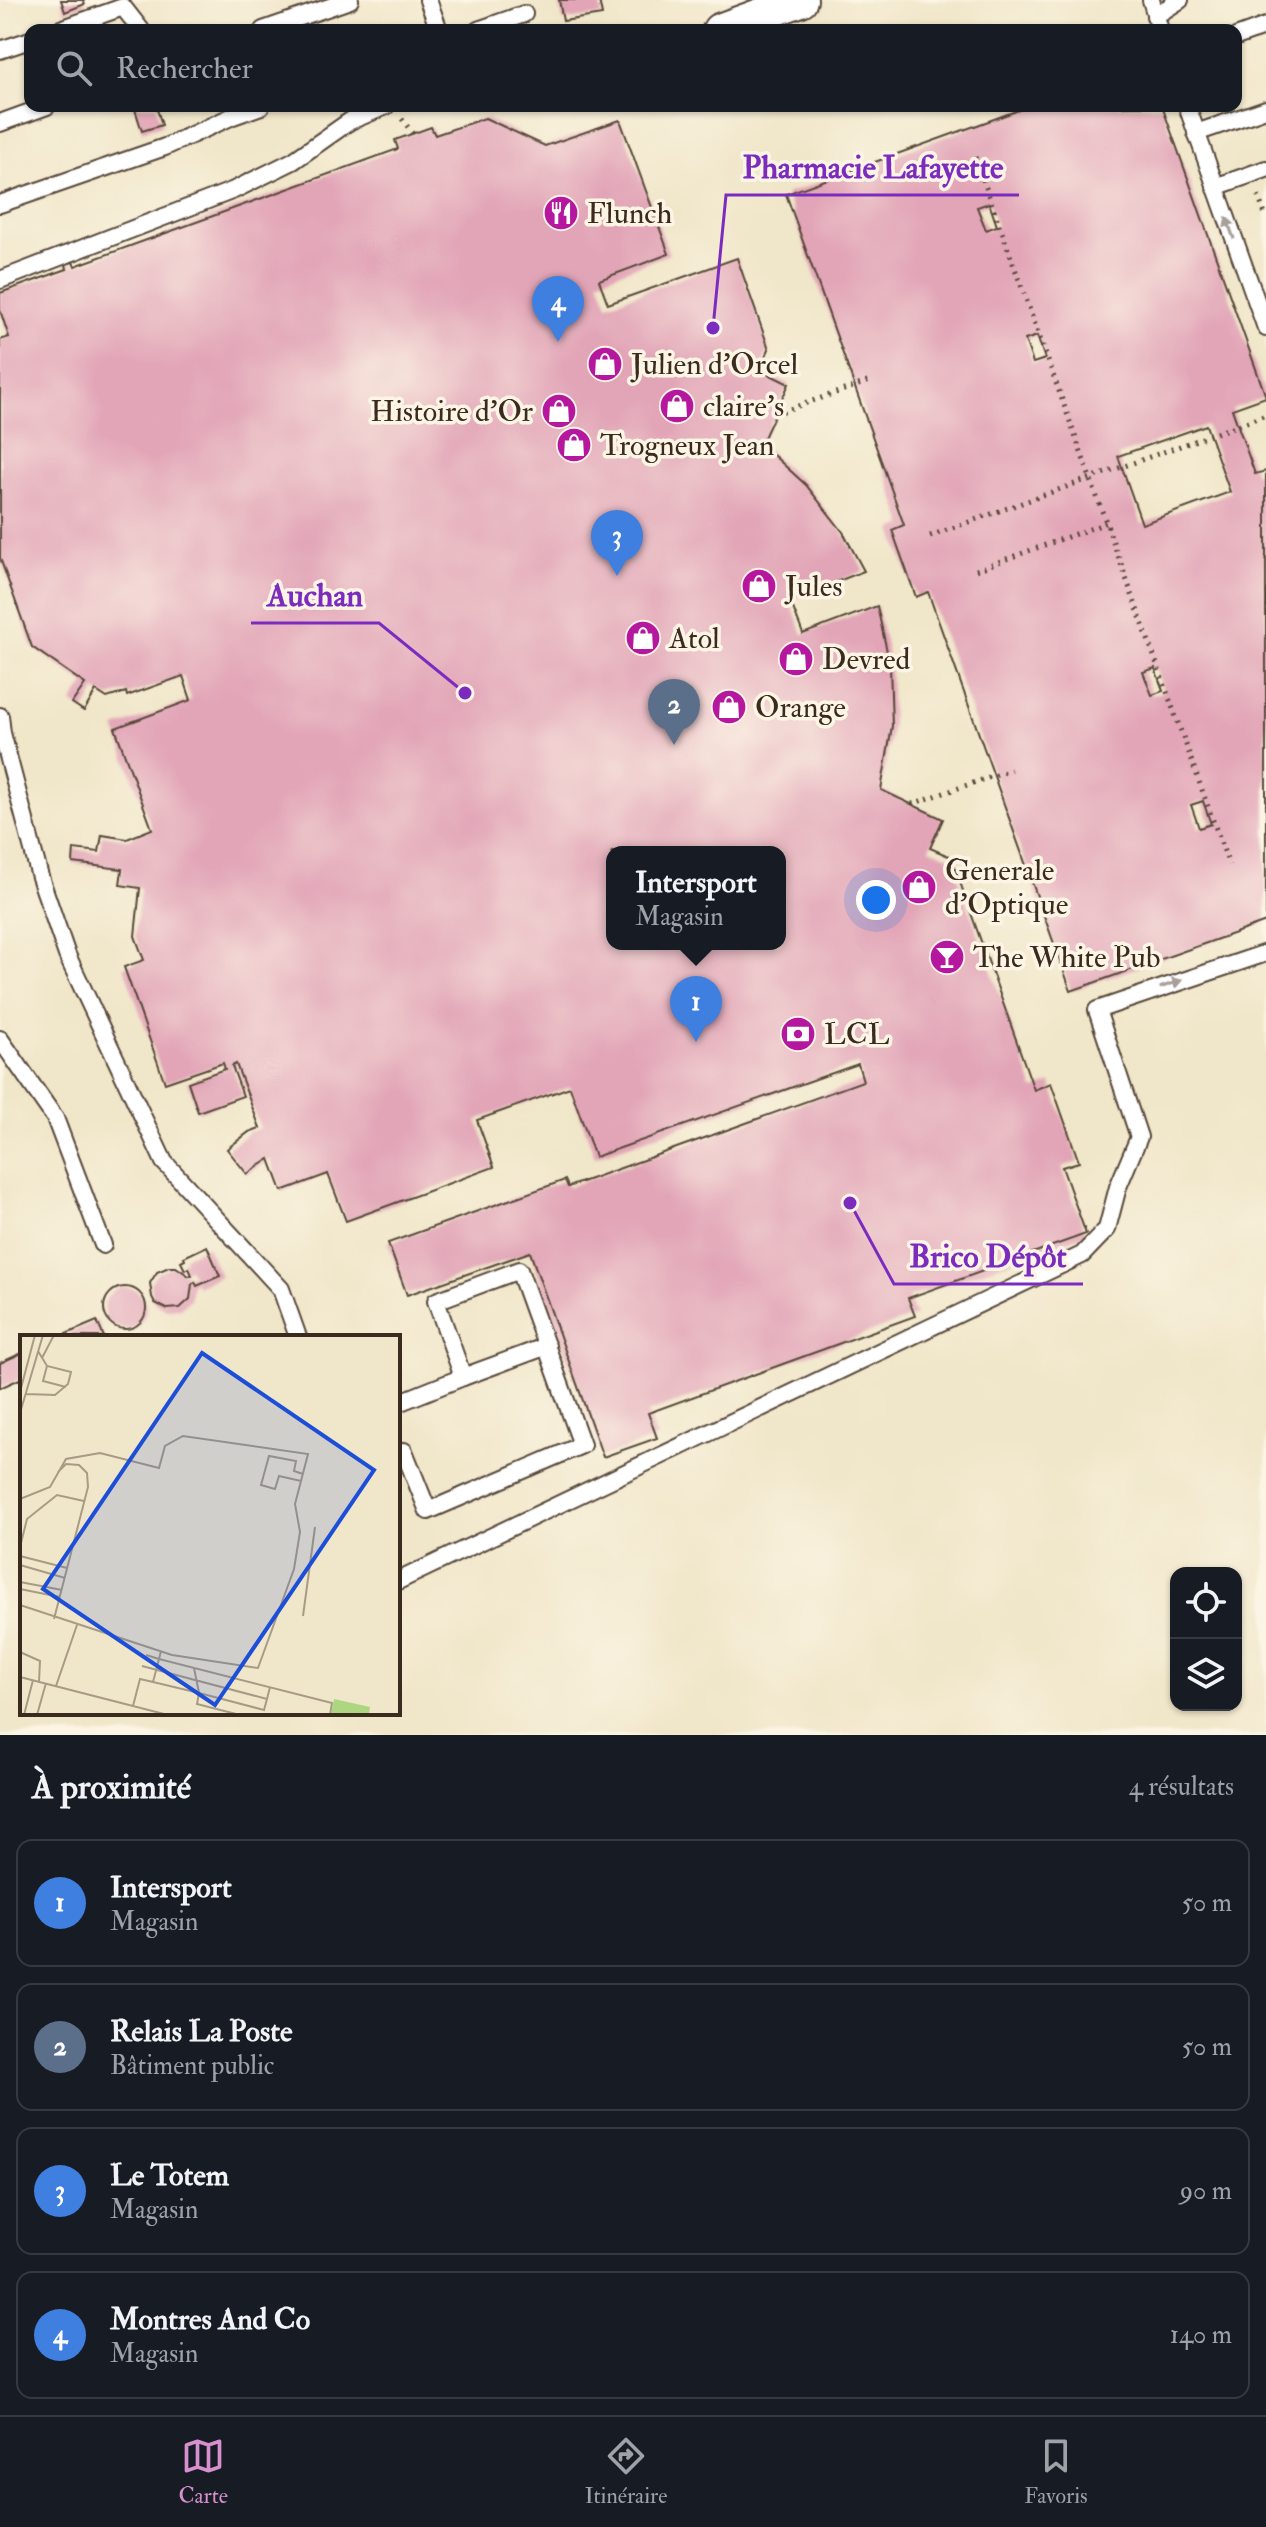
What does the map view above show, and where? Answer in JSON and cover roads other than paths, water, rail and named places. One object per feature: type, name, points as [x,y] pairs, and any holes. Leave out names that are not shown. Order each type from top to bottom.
[{"type":"street","points":[[735,24],[801,0]]},
{"type":"lane","points":[[280,24],[350,0]]},
{"type":"lane","points":[[428,0],[437,24]]},
{"type":"lane","points":[[1156,15],[1180,0]]},
{"type":"lane","points":[[73,24],[126,2],[138,24]]},
{"type":"lane","points":[[495,24],[524,14]]},
{"type":"lane","points":[[1242,35],[1266,26]]},
{"type":"lane","points":[[0,50],[24,42]]},
{"type":"lane","points":[[1196,133],[1266,109]]},
{"type":"lane","points":[[0,123],[30,112]]},
{"type":"lane","points":[[0,204],[165,147],[224,112]]},
{"type":"lane","points":[[0,280],[234,190],[293,161],[350,121],[372,112]]},
{"type":"lane","points":[[1189,112],[1266,328]]},
{"type":"lane","points":[[1215,187],[1266,169]]},
{"type":"lane","points":[[0,716],[40,877],[67,955],[164,1162],[281,1289],[297,1335]]},
{"type":"lane","points":[[400,1580],[1082,1255],[1107,1229],[1118,1187],[1139,1137],[1097,1010],[1266,953]]},
{"type":"lane","points":[[0,1039],[55,1118],[103,1245]]},
{"type":"lane","points":[[400,1452],[404,1451],[428,1511],[582,1445],[519,1270],[436,1301],[463,1377]]},
{"type":"lane","points":[[400,1402],[547,1346]]},
{"type":"place","name":"Flunch","points":[[561,213]]},
{"type":"place","name":"Pharmacie Lafayette","points":[[713,328]]},
{"type":"place","name":"Montres And Co","points":[[558,342]]},
{"type":"place","name":"Julien d'Orcel","points":[[605,364]]},
{"type":"place","name":"claire's","points":[[677,406]]},
{"type":"place","name":"Histoire d'Or","points":[[559,411]]},
{"type":"place","name":"Trogneux Jean","points":[[574,445]]},
{"type":"place","name":"Le Totem","points":[[617,576]]},
{"type":"place","name":"Jules","points":[[759,586]]},
{"type":"place","name":"Atol","points":[[643,638]]},
{"type":"place","name":"Devred","points":[[796,659]]},
{"type":"place","name":"Auchan","points":[[465,693]]},
{"type":"place","name":"Orange","points":[[729,707]]},
{"type":"place","name":"Relais La Poste","points":[[674,745]]},
{"type":"place","name":"Generale d'Optique","points":[[919,887]]},
{"type":"place","name":"The White Pub","points":[[947,957]]},
{"type":"place","name":"LCL","points":[[798,1034]]},
{"type":"place","name":"Intersport","points":[[696,1042]]},
{"type":"place","name":"Brico Dépôt","points":[[850,1203]]}]
